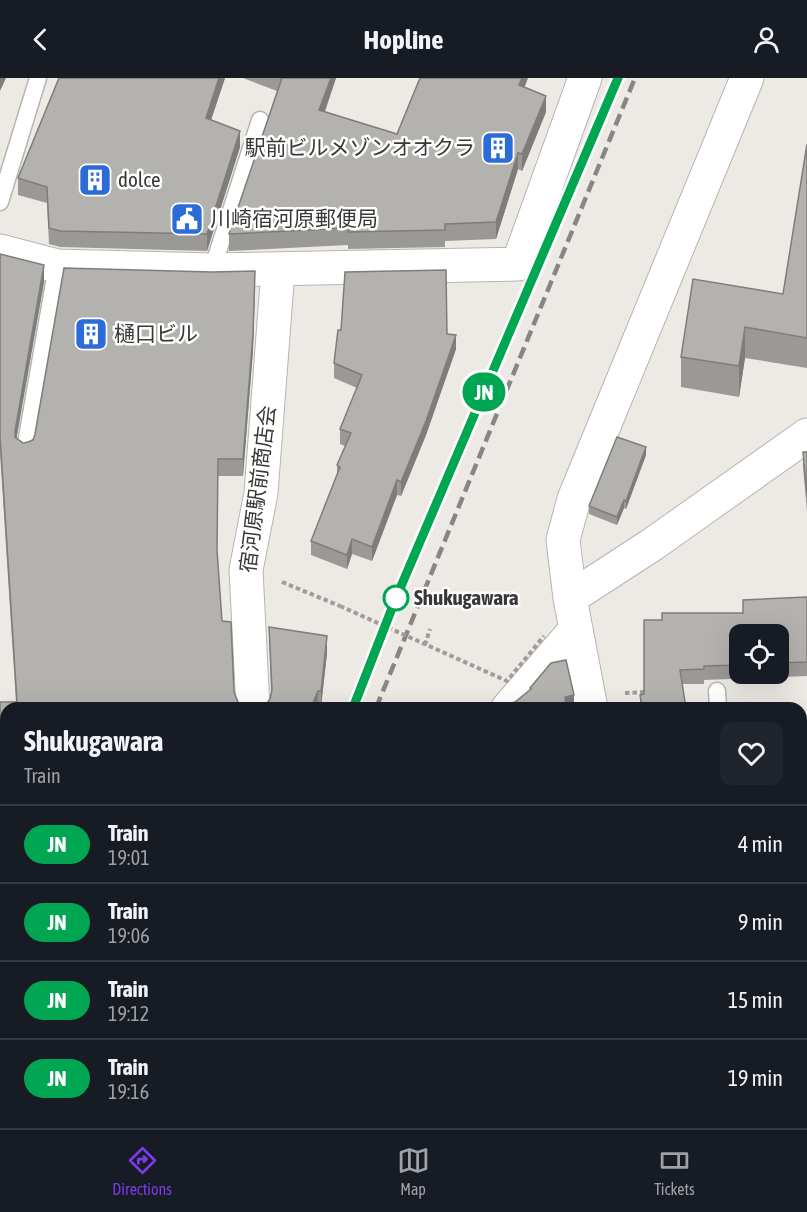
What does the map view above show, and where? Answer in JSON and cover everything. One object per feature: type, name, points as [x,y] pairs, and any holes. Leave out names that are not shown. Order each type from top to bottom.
[{"type":"street","points":[[0,251],[57,266],[212,270],[518,264],[585,78]]},
{"type":"street","points":[[590,701],[570,598],[563,540],[574,499],[747,78]]},
{"type":"street","name":"宿河原駅前商店会","points":[[253,702],[246,570],[261,493],[278,270]]},
{"type":"street","points":[[570,598],[653,544],[807,435]]},
{"type":"street","points":[[513,702],[576,629]]},
{"type":"lane","points":[[0,202],[38,78]]},
{"type":"lane","points":[[212,270],[260,120]]},
{"type":"lane","points":[[25,449],[57,266]]},
{"type":"path","points":[[276,580],[340,606],[507,681],[544,636]]},
{"type":"path","points":[[425,645],[430,629]]},
{"type":"path","points":[[590,701],[658,692]]},
{"type":"building","points":[[59,78],[219,78],[206,118],[240,131],[207,234],[60,231],[49,228],[47,187],[18,178]]},
{"type":"building","points":[[282,78],[331,78],[319,110],[397,134],[420,78],[522,78],[519,85],[546,96],[522,154],[518,153],[496,222],[445,224],[445,230],[348,232],[349,228],[229,234]]},
{"type":"building","points":[[807,144],[807,338],[745,327],[739,366],[681,357],[693,279],[783,294]]},
{"type":"building","points":[[0,254],[44,265],[15,431],[15,437],[23,443],[33,440],[35,434],[64,268],[255,271],[253,334],[243,459],[218,459],[217,550],[222,621],[231,622],[234,692],[238,702],[17,702],[0,436]]},
{"type":"building","points":[[446,270],[447,334],[456,335],[426,421],[401,482],[397,480],[372,547],[352,539],[347,555],[311,541],[340,467],[337,465],[351,433],[340,429],[362,375],[334,363],[338,330],[341,330],[345,272]]},
{"type":"building","points":[[617,437],[646,447],[626,501],[624,500],[617,517],[589,506]]},
{"type":"building","points":[[803,452],[807,452],[807,497]]},
{"type":"building","points":[[807,597],[807,662],[789,663],[789,624],[729,624],[729,665],[680,670],[685,702],[641,702],[640,695],[644,694],[644,620],[662,620],[662,613],[743,613],[743,600]]},
{"type":"building","points":[[269,627],[327,636],[321,691],[318,691],[313,702],[268,702],[272,690]]},
{"type":"building","points":[[566,660],[574,695],[565,697],[565,702],[515,702],[531,689],[551,663]]},
{"type":"railway","points":[[355,702],[396,598],[618,78]]},
{"type":"railway","points":[[378,702],[635,78]]},
{"type":"train","name":"JN","points":[[355,702],[396,598],[618,78]]},
{"type":"place","name":"駅前ビルメゾンオオクラ","points":[[498,148]]},
{"type":"place","name":"dolce","points":[[95,180]]},
{"type":"place","name":"川崎宿河原郵便局","points":[[187,219]]},
{"type":"place","name":"樋口ビル","points":[[91,334]]},
{"type":"place","name":"Shukugawara","points":[[396,598]]}]
